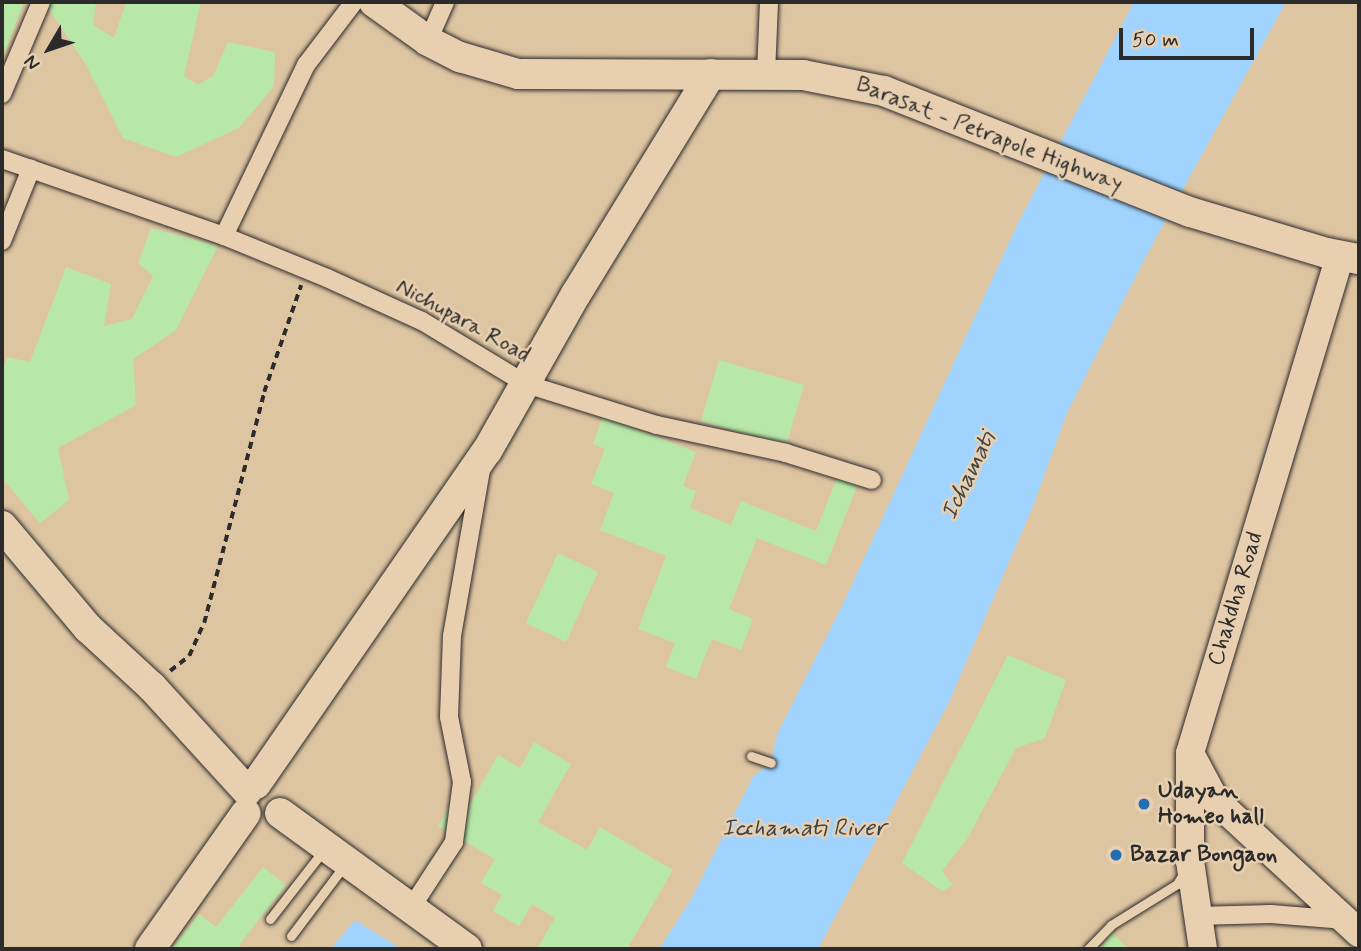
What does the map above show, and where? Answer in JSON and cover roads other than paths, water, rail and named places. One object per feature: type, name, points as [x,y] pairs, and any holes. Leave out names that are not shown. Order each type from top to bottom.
[{"type":"highway","name":"Barasat - Petrapole Highway","points":[[374,2],[428,40],[460,57],[518,74],[766,74],[833,78],[946,114],[1190,212],[1349,257]]},
{"type":"highway","points":[[150,949],[249,796],[487,451],[711,74]]},
{"type":"highway","points":[[2,526],[88,628],[152,687],[249,796],[263,823],[280,813],[467,949]]},
{"type":"main road","name":"Chakdha Road","points":[[1203,949],[1196,916],[1190,860],[1190,752],[1349,257]]},
{"type":"main road","points":[[1190,752],[1216,800],[1352,927]]},
{"type":"street","points":[[2,94],[41,2]]},
{"type":"street","points":[[224,236],[306,65],[354,2]]},
{"type":"street","points":[[428,40],[445,2]]},
{"type":"street","points":[[766,74],[769,2]]},
{"type":"street","name":"Nichupara Road","points":[[2,159],[224,236],[307,270],[422,320],[526,384],[657,425],[786,453],[872,480]]},
{"type":"street","points":[[2,241],[31,169]]},
{"type":"street","points":[[411,908],[454,842],[462,782],[449,717],[452,636],[487,451]]},
{"type":"street","points":[[1196,916],[1270,914],[1352,927]]},
{"type":"lane","points":[[751,756],[771,763]]},
{"type":"lane","points":[[270,919],[336,854]]},
{"type":"lane","points":[[291,936],[336,854]]},
{"type":"lane","points":[[1088,949],[1111,925],[1177,884],[1190,860]]},
{"type":"water","name":"Icchamati River","points":[[1134,2],[1286,2],[1144,260],[1067,413],[1033,506],[949,702],[818,949],[659,949],[690,901],[754,775],[771,763],[777,734],[843,604],[1018,223]]},
{"type":"water","points":[[355,920],[401,949],[331,949]]},
{"type":"place","name":"Udayan Homeo hall","points":[[1144,804]]},
{"type":"place","name":"Bazar Bongaon","points":[[1116,855]]},
{"type":"water label","name":"Ichamati","points":[[969,476]]}]
